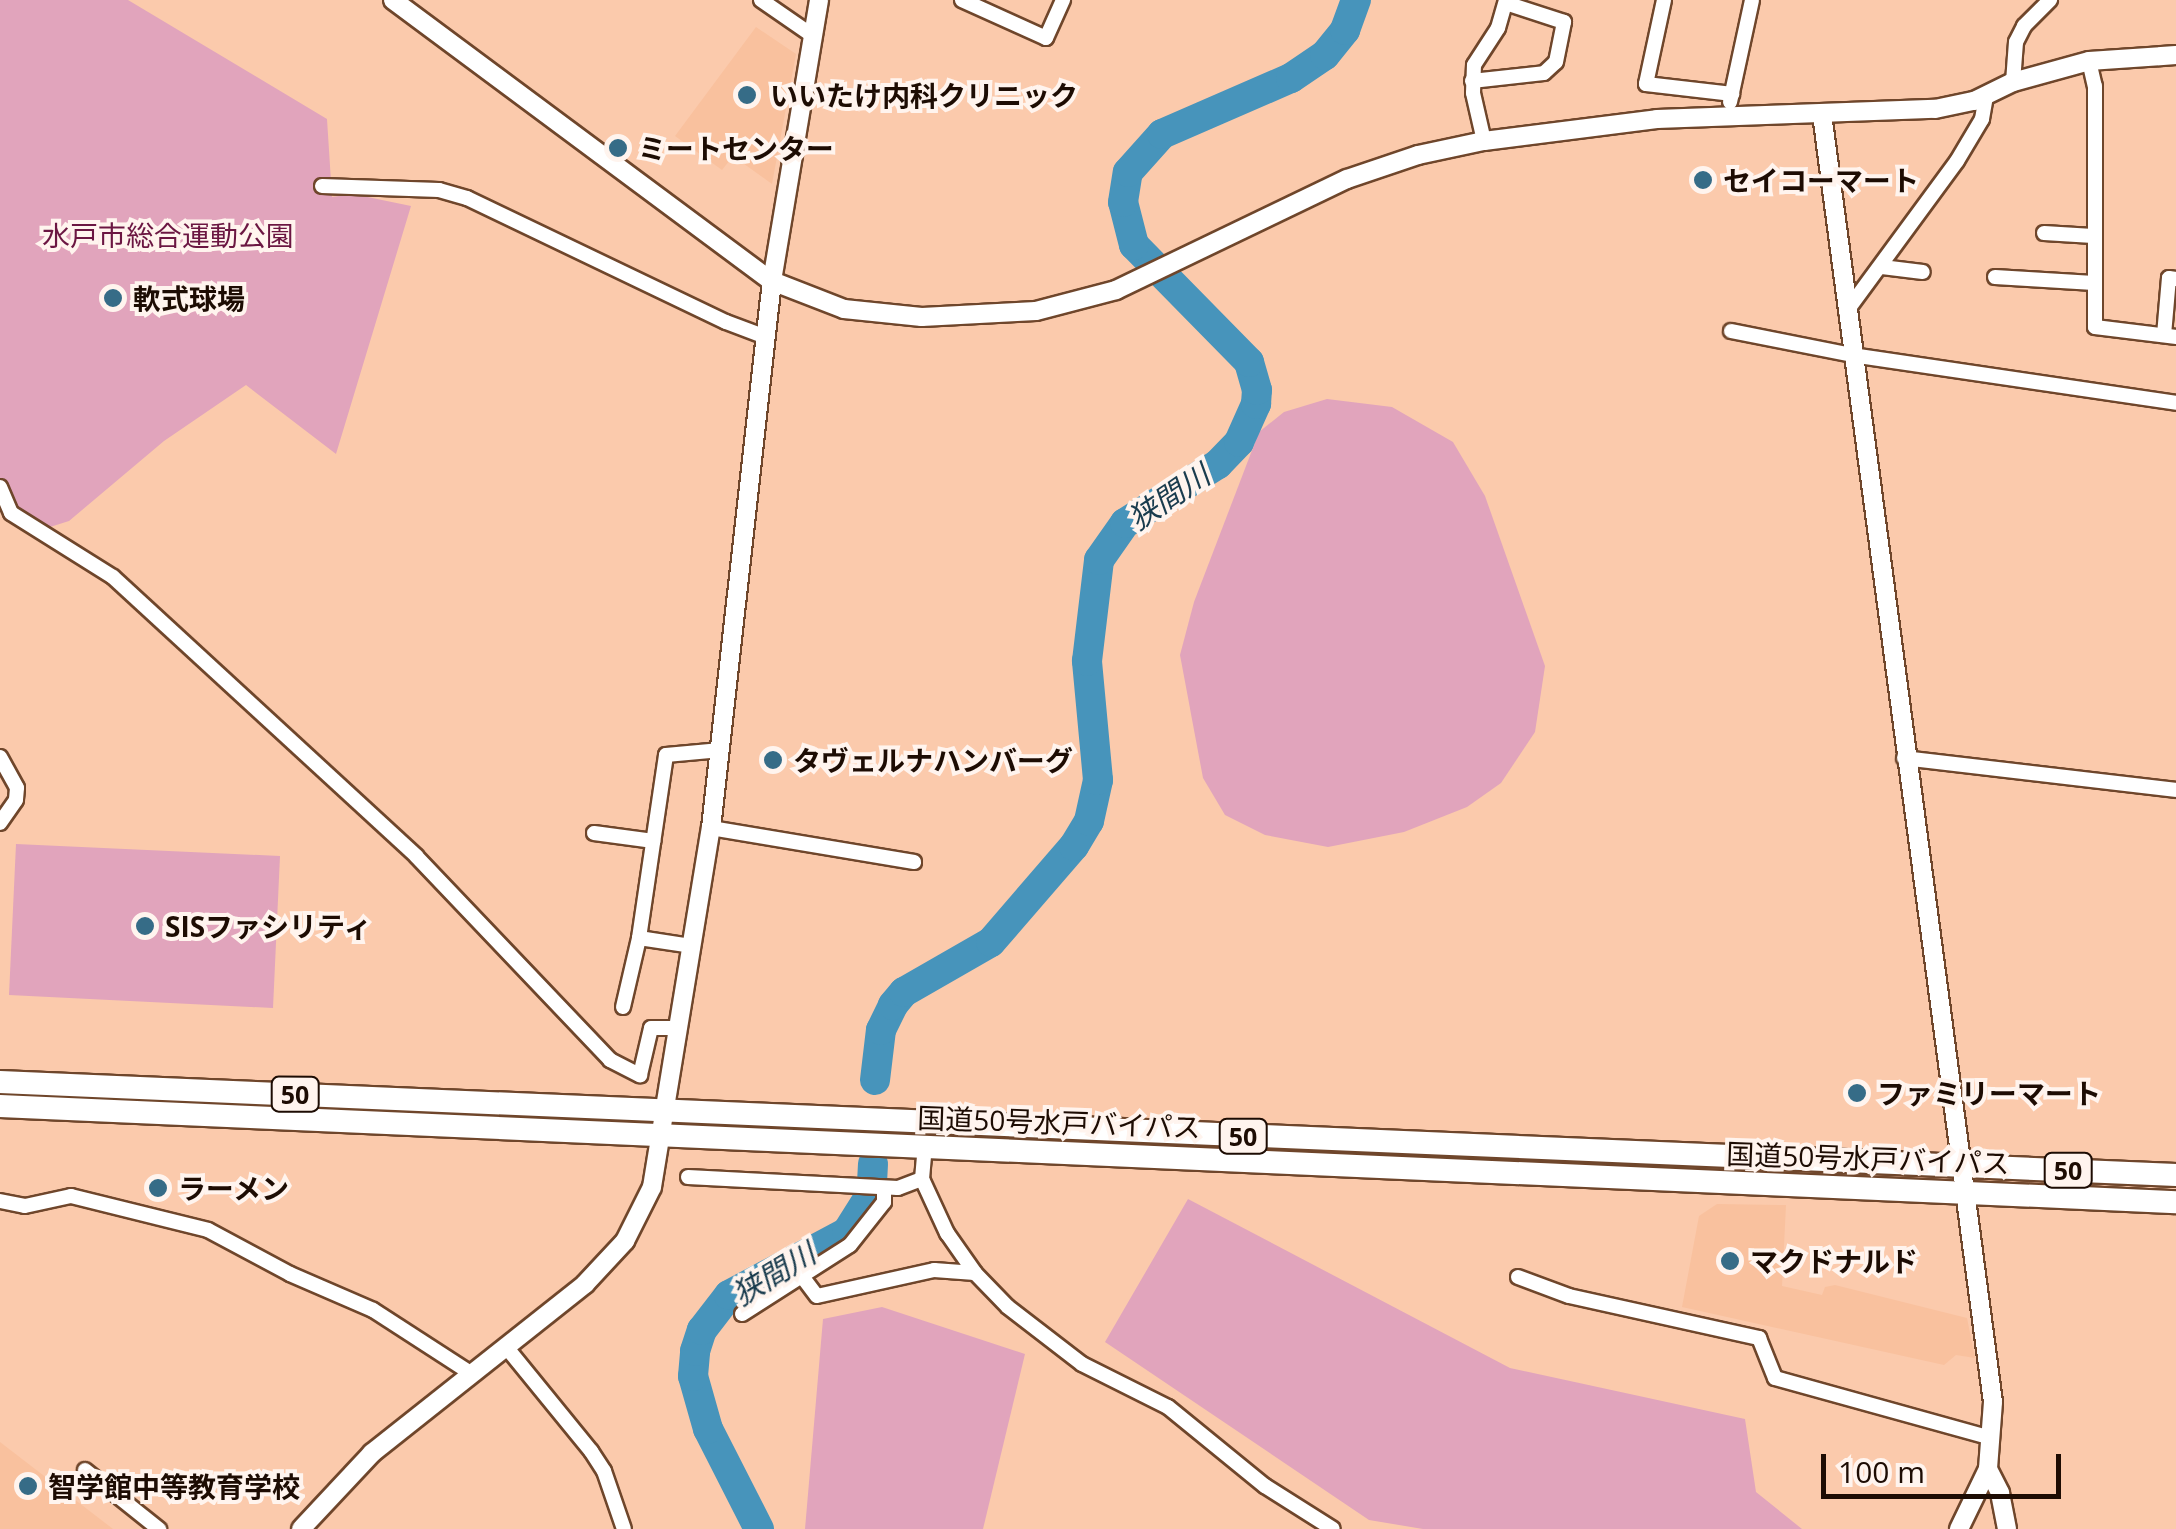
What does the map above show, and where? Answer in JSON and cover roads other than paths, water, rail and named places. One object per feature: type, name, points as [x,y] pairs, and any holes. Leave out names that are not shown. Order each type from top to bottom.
[{"type":"highway","name":"国道50号水戸バイパス","points":[[0,1082],[2176,1174]]},
{"type":"highway","name":"国道50号水戸バイパス","points":[[0,1106],[2176,1202]]},
{"type":"street","points":[[393,0],[772,281],[844,309],[922,317],[1036,311],[1116,290],[1347,180],[1418,156],[1484,141],[1553,129],[1728,116],[1935,110],[1986,96],[2012,82],[2090,61],[2176,55]]},
{"type":"street","points":[[761,0],[813,36]]},
{"type":"street","points":[[301,1529],[372,1453],[586,1284],[625,1241],[652,1187],[711,828],[772,281],[819,0]]},
{"type":"street","points":[[962,0],[1046,38],[1063,0]]},
{"type":"street","points":[[1664,0],[1646,84],[1732,94]]},
{"type":"street","points":[[1728,116],[1752,0]]},
{"type":"street","points":[[2012,82],[2016,42],[2024,26],[2050,0]]},
{"type":"street","points":[[1472,82],[1544,73],[1556,62],[1564,22],[1506,1],[1498,28],[1474,65],[1472,82],[1484,141]]},
{"type":"street","points":[[2090,61],[2095,86],[2095,327],[2170,336],[2169,278],[2176,279]]},
{"type":"street","points":[[1846,312],[1957,161],[1982,119],[1986,96]]},
{"type":"street","points":[[1822,114],[1904,758],[1993,1402],[1988,1469],[1959,1529]]},
{"type":"street","points":[[322,186],[439,190],[467,198],[766,337]]},
{"type":"street","points":[[2044,233],[2093,236]]},
{"type":"street","points":[[1882,268],[1923,272]]},
{"type":"street","points":[[1995,277],[2094,283]]},
{"type":"street","points":[[1731,331],[1852,355],[2176,403]]},
{"type":"street","points":[[0,487],[11,513],[112,577],[416,856],[610,1060],[640,1075],[651,1028],[677,1028]]},
{"type":"street","points":[[623,1007],[640,938],[666,755],[721,750]]},
{"type":"street","points":[[0,756],[18,788],[16,800],[0,823]]},
{"type":"street","points":[[1904,758],[2176,790]]},
{"type":"street","points":[[711,828],[914,862]]},
{"type":"street","points":[[594,833],[653,841]]},
{"type":"street","points":[[640,938],[692,946]]},
{"type":"street","points":[[925,1147],[922,1179],[947,1232],[975,1273],[1008,1307],[1082,1364],[1168,1407],[1265,1486],[1333,1529]]},
{"type":"street","points":[[688,1177],[884,1190],[922,1179]]},
{"type":"street","points":[[742,1314],[850,1245],[884,1202],[884,1190]]},
{"type":"street","points":[[0,1201],[25,1206],[71,1196],[208,1230],[290,1274],[373,1310],[472,1374]]},
{"type":"street","points":[[800,1274],[817,1296],[934,1270],[975,1273]]},
{"type":"street","points":[[1518,1277],[1569,1296],[1759,1338],[1775,1378],[1992,1438]]},
{"type":"street","points":[[507,1348],[592,1452],[604,1472],[624,1529]]},
{"type":"street","points":[[1988,1469],[2000,1493],[2007,1529]]},
{"type":"street","points":[[85,1470],[160,1529]]},
{"type":"waterway","name":"狭間川","points":[[875,1080],[881,1030],[893,1005],[904,992],[991,942],[1074,846],[1089,821],[1098,780],[1087,661],[1099,560],[1125,523],[1218,464],[1239,442],[1256,404],[1257,390],[1249,362],[1134,245],[1123,202],[1128,172],[1162,134],[1291,78],[1325,55],[1345,30],[1356,0]]},
{"type":"waterway","name":"狭間川","points":[[872,1183],[873,1164]]},
{"type":"waterway","name":"狭間川","points":[[759,1529],[708,1429],[693,1376],[695,1351],[702,1330],[729,1295],[847,1232],[869,1197]]},
{"type":"place","name":"いいたけ内科クリニック","points":[[747,95]]},
{"type":"place","name":"ミートセンター","points":[[618,148]]},
{"type":"place","name":"セイコーマート","points":[[1703,180]]},
{"type":"place","name":"軟式球場","points":[[113,298]]},
{"type":"place","name":"タヴェルナハンバーグ","points":[[773,760]]},
{"type":"place","name":"SISファシリティ","points":[[145,926]]},
{"type":"place","name":"ファミリーマート","points":[[1857,1093]]},
{"type":"place","name":"ラーメン","points":[[158,1188]]},
{"type":"place","name":"マクドナルド","points":[[1730,1261]]},
{"type":"place","name":"智学館中等教育学校","points":[[28,1486]]},
{"type":"park label","name":"水戸市総合運動公園","points":[[168,235]]}]
